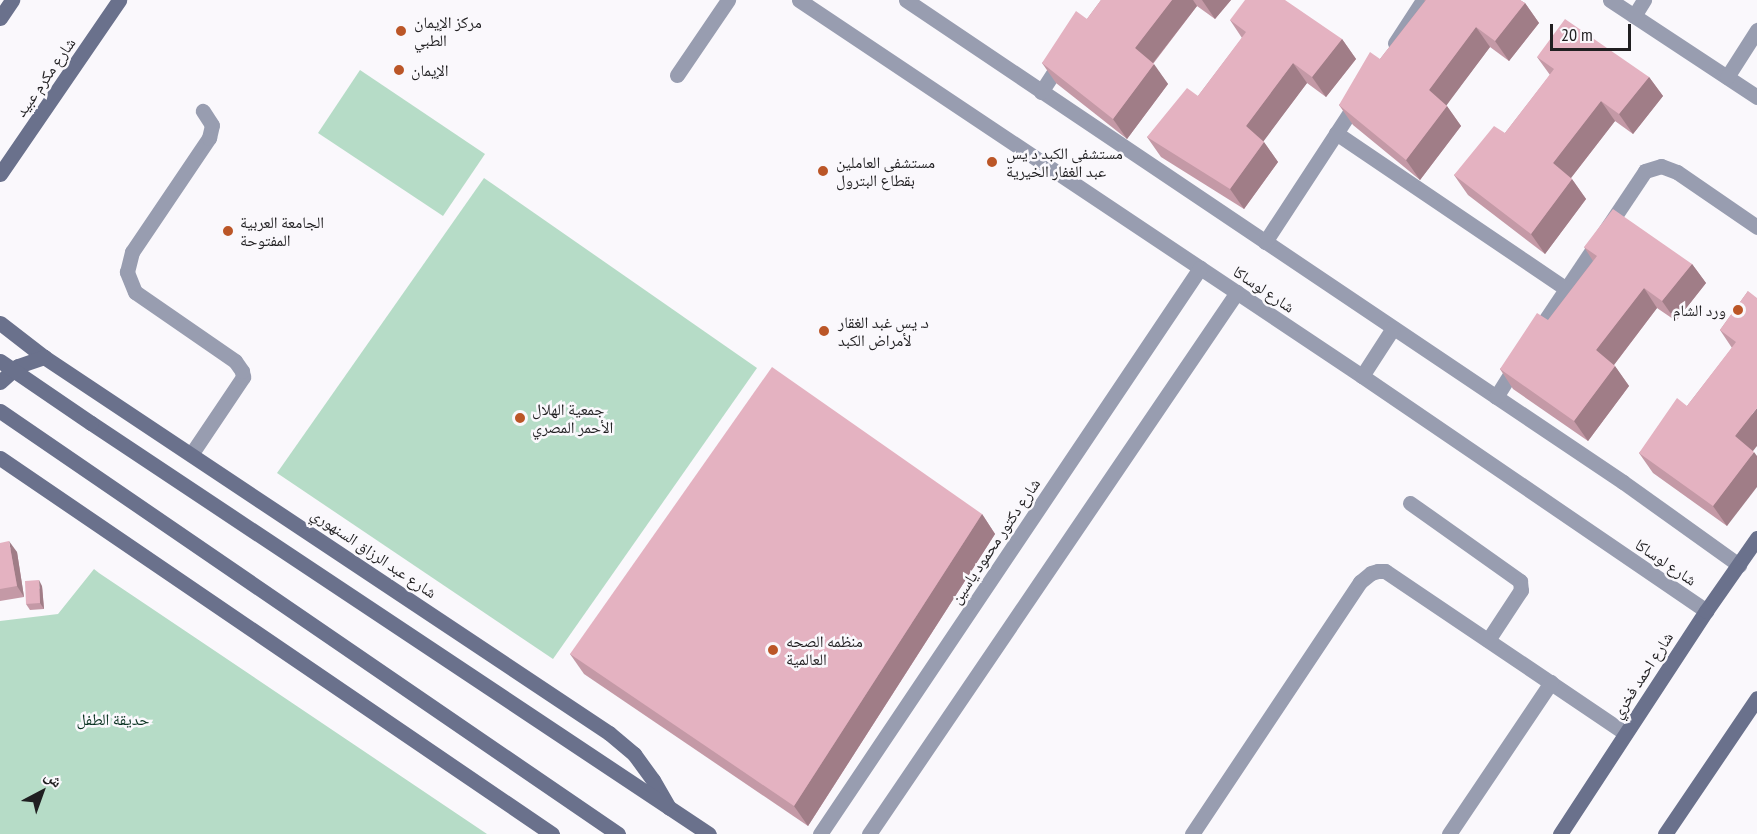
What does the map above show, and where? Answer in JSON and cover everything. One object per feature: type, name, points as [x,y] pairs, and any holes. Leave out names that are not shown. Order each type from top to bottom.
[{"type":"street","points":[[0,18],[12,0]]},
{"type":"street","name":"شارع مكرم عبيد","points":[[0,174],[119,0]]},
{"type":"street","points":[[677,75],[728,0]]},
{"type":"street","name":"شارع لوساكا","points":[[799,0],[1362,376],[1706,611]]},
{"type":"street","points":[[906,0],[1623,482],[1738,565]]},
{"type":"street","points":[[1610,0],[1757,97]]},
{"type":"street","points":[[1634,16],[1644,0]]},
{"type":"street","points":[[1387,55],[1417,2]]},
{"type":"street","points":[[1727,77],[1757,30]]},
{"type":"street","points":[[1041,92],[1071,46]]},
{"type":"street","points":[[1265,242],[1368,84]]},
{"type":"street","points":[[192,453],[243,377],[242,371],[235,361],[135,292],[127,272],[132,252],[209,138],[212,125],[203,111]]},
{"type":"street","points":[[1336,133],[1566,289]]},
{"type":"street","points":[[1496,397],[1645,171],[1661,166],[1677,172],[1757,227]]},
{"type":"street","name":"شارع دكتور محمود ياسين","points":[[820,834],[1200,268]]},
{"type":"street","points":[[869,834],[1237,292]]},
{"type":"street","name":"شارع عبد الرزاق السنهوري","points":[[0,323],[44,357],[192,453],[609,733],[634,754],[653,780],[669,808],[709,834]]},
{"type":"street","points":[[1362,376],[1393,328]]},
{"type":"street","points":[[0,382],[18,366],[44,357]]},
{"type":"street","points":[[0,361],[669,808]]},
{"type":"street","points":[[0,411],[618,834]]},
{"type":"street","points":[[0,458],[552,834]]},
{"type":"street","points":[[1410,503],[1520,581],[1521,590],[1488,640]]},
{"type":"street","name":"شارع احمد فخري","points":[[1560,834],[1706,611],[1757,538]]},
{"type":"street","points":[[1192,834],[1360,582],[1371,573],[1385,571],[1626,733]]},
{"type":"street","points":[[1449,834],[1551,682]]},
{"type":"street","points":[[1665,834],[1757,698]]},
{"type":"green space","points":[[360,70],[485,154],[443,216],[318,133]]},
{"type":"green space","name":"جمعية الهلال الأحمر المصري","points":[[484,178],[757,368],[553,659],[277,473]]},
{"type":"green space","name":"حديقة الطفل","points":[[94,569],[487,834],[0,834],[0,621],[58,614]]},
{"type":"building","points":[[1101,0],[1172,0],[1135,48],[1154,64],[1113,119],[1042,63],[1076,11],[1087,19]]},
{"type":"building","points":[[1245,0],[1285,0],[1342,39],[1312,77],[1293,63],[1246,126],[1264,142],[1230,189],[1147,137],[1187,88],[1198,96],[1246,32],[1230,20]]},
{"type":"building","points":[[1426,0],[1520,0],[1525,3],[1495,41],[1476,27],[1429,90],[1447,106],[1406,160],[1339,105],[1370,52],[1380,59]]},
{"type":"building","points":[[1565,19],[1649,77],[1619,114],[1601,101],[1553,163],[1572,179],[1531,234],[1454,175],[1494,126],[1505,133],[1554,69],[1537,57]]},
{"type":"building","points":[[1613,209],[1692,264],[1662,301],[1644,288],[1596,350],[1615,366],[1574,421],[1500,369],[1537,313],[1548,320],[1597,256],[1584,247]]},
{"type":"building","points":[[1748,291],[1757,298],[1757,408],[1735,436],[1754,452],[1713,506],[1639,453],[1677,398],[1687,406],[1736,342],[1720,330]]},
{"type":"building","points":[[772,367],[982,514],[794,806],[570,654]]},
{"type":"building","points":[[9,541],[17,586],[0,589],[0,543]]},
{"type":"building","points":[[39,580],[40,603],[26,604],[25,581]]},
{"type":"place","name":"مركز الإيمان الطبي","points":[[401,31]]},
{"type":"place","name":"الإيمان","points":[[399,70]]},
{"type":"place","name":"مستشفى الكبد د يس عبد الغفار الخيرية","points":[[992,162]]},
{"type":"place","name":"مستشفى العاملين بقطاع البترول","points":[[823,171]]},
{"type":"place","name":"الجامعة العربية المفتوحة","points":[[228,231]]},
{"type":"place","name":"ورد الشام","points":[[1738,310]]},
{"type":"place","name":"د. يس غبد الغقار لأمراض الكبد","points":[[824,331]]},
{"type":"place","name":"جمعية الهلال الأحمر المصري","points":[[520,418]]},
{"type":"place","name":"منظمه الصحه العالمية","points":[[773,650]]}]
